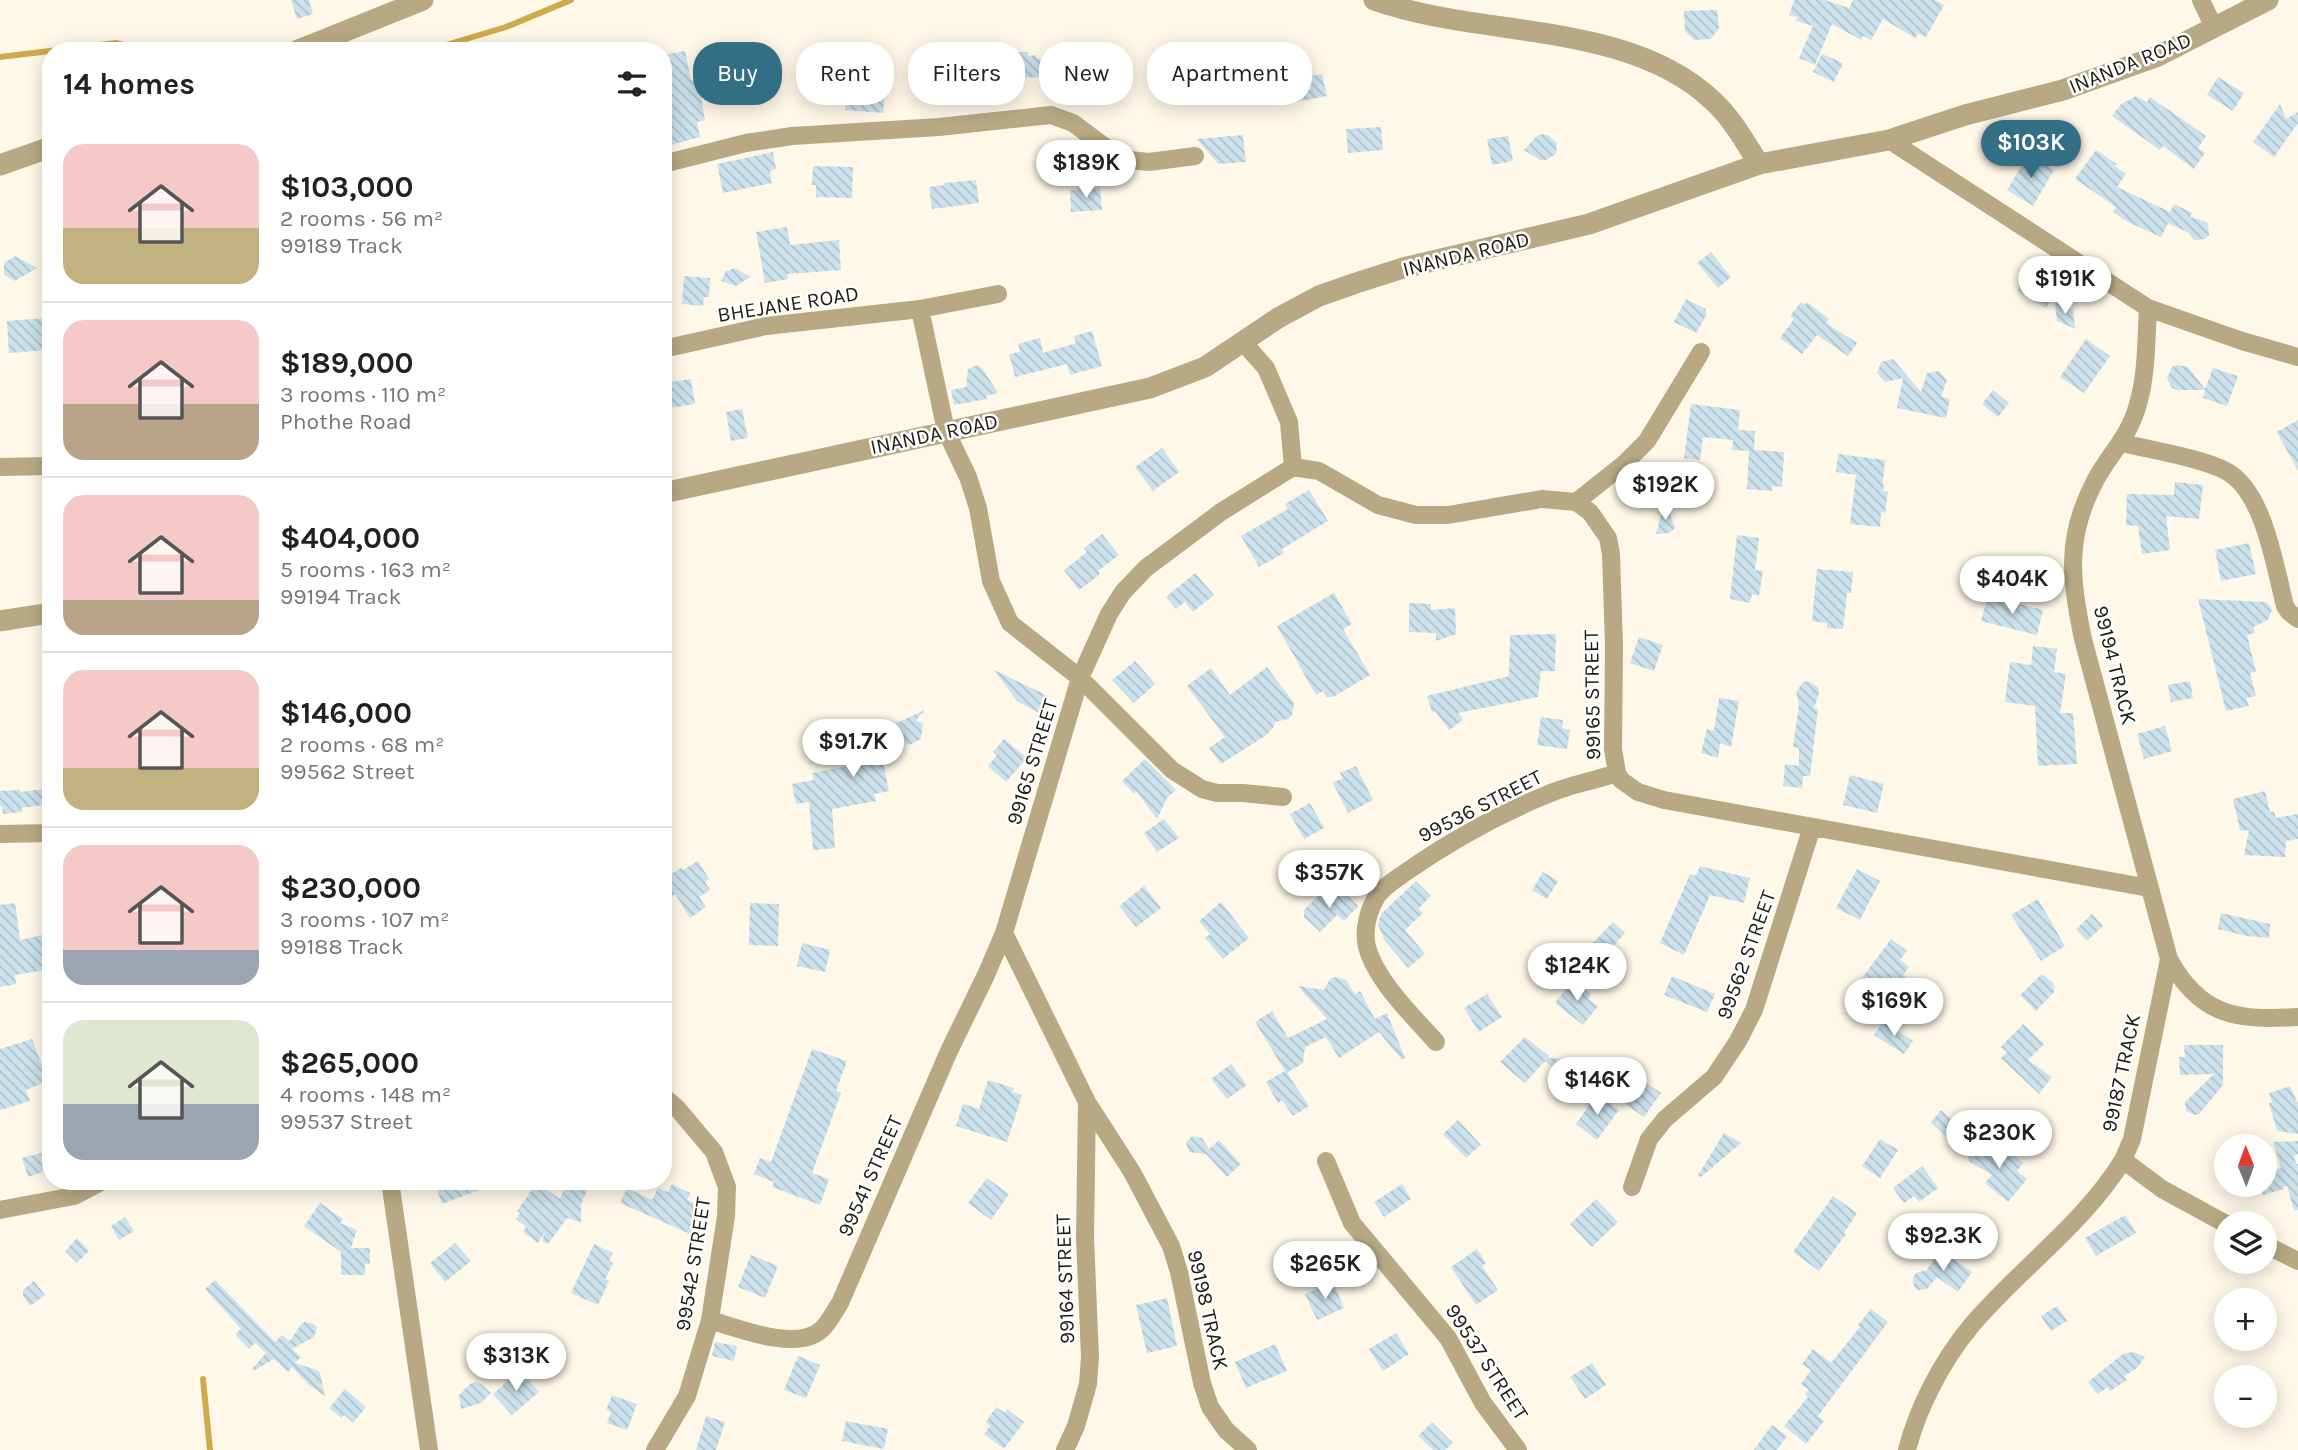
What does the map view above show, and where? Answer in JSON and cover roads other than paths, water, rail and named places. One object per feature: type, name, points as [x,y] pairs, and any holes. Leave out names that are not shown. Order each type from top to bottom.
[{"type":"street","points":[[318,42],[423,0]]},
{"type":"street","points":[[1374,0],[1397,9],[1553,35],[1622,50],[1656,63],[1696,86],[1713,100],[1732,122],[1759,164]]},
{"type":"street","points":[[2201,0],[2214,28]]},
{"type":"street","name":"INANDA ROAD","points":[[672,491],[1150,388],[1205,367],[1278,318],[1319,296],[1356,283],[1402,268],[1588,224],[1759,164],[1889,140],[1965,115],[2086,82],[2158,56],[2268,0]]},
{"type":"street","points":[[672,162],[746,143],[792,136],[939,127],[1051,116],[1073,123],[1116,155],[1129,160],[1149,162],[1195,156]]},
{"type":"street","points":[[1889,140],[2148,308],[2242,341],[2298,357]]},
{"type":"street","points":[[0,164],[42,150]]},
{"type":"street","name":"BHEJANE ROAD","points":[[672,347],[766,326],[920,309],[998,294]]},
{"type":"street","name":"99194 TRACK","points":[[2148,308],[2144,376],[2138,406],[2122,443],[2094,482],[2074,540],[2071,565],[2082,639],[2169,958]]},
{"type":"street","points":[[920,309],[946,431],[968,477],[978,508],[991,580],[1010,623],[1080,678],[1172,770],[1202,789],[1217,793],[1283,797]]},
{"type":"street","points":[[1243,342],[1266,368],[1289,422],[1293,467],[1319,471],[1378,505],[1416,515],[1448,515],[1542,499],[1576,502],[1647,441],[1701,352]]},
{"type":"street","points":[[2122,443],[2225,470],[2245,486],[2258,507],[2285,606],[2298,619]]},
{"type":"street","points":[[0,467],[42,466]]},
{"type":"street","name":"99165 STREET","points":[[1004,933],[1080,678],[1109,614],[1124,592],[1146,568],[1221,512],[1293,467]]},
{"type":"street","name":"99165 STREET","points":[[1576,502],[1590,512],[1608,538],[1611,554],[1614,646],[1613,749],[1617,773],[1630,788],[1651,796],[2149,888]]},
{"type":"street","points":[[0,621],[42,614]]},
{"type":"street","name":"99536 STREET","points":[[1436,1042],[1385,981],[1370,954],[1366,929],[1368,915],[1378,895],[1440,848],[1516,809],[1548,794],[1617,773]]},
{"type":"street","name":"99562 STREET","points":[[1632,1186],[1649,1139],[1665,1119],[1714,1077],[1738,1041],[1754,1010],[1812,827]]},
{"type":"street","points":[[0,834],[42,833]]},
{"type":"street","points":[[1004,933],[1087,1102]]},
{"type":"street","name":"99541 STREET","points":[[710,1320],[763,1335],[796,1339],[810,1337],[830,1318],[840,1303],[949,1051],[1004,933]]},
{"type":"street","points":[[2169,958],[2185,985],[2208,1006],[2223,1012],[2252,1017],[2298,1017]]},
{"type":"street","name":"99187 TRACK","points":[[2169,958],[2132,1139],[2123,1160],[2162,1189],[2214,1217]]},
{"type":"street","name":"99164 STREET","points":[[1066,1450],[1088,1384],[1090,1357],[1085,1238],[1087,1102]]},
{"type":"street","name":"99198 TRACK","points":[[1087,1102],[1132,1172],[1171,1246],[1202,1383],[1210,1407],[1226,1430],[1248,1450]]},
{"type":"street","name":"99542 STREET","points":[[655,1450],[687,1396],[710,1320],[726,1216],[727,1187],[714,1152],[672,1104]]},
{"type":"street","points":[[1907,1450],[1911,1432],[1929,1392],[1971,1326],[2077,1219],[2111,1180],[2123,1160]]},
{"type":"street","name":"99537 STREET","points":[[1326,1161],[1352,1223],[1448,1338],[1483,1403],[1518,1450]]},
{"type":"street","points":[[0,1210],[74,1196],[86,1190]]},
{"type":"street","points":[[391,1190],[429,1450]]},
{"type":"street","points":[[2277,1250],[2298,1261]]},
{"type":"waterway","points":[[456,42],[506,27],[571,0]]},
{"type":"waterway","points":[[0,57],[42,52]]},
{"type":"waterway","points":[[203,1379],[210,1450]]}]
